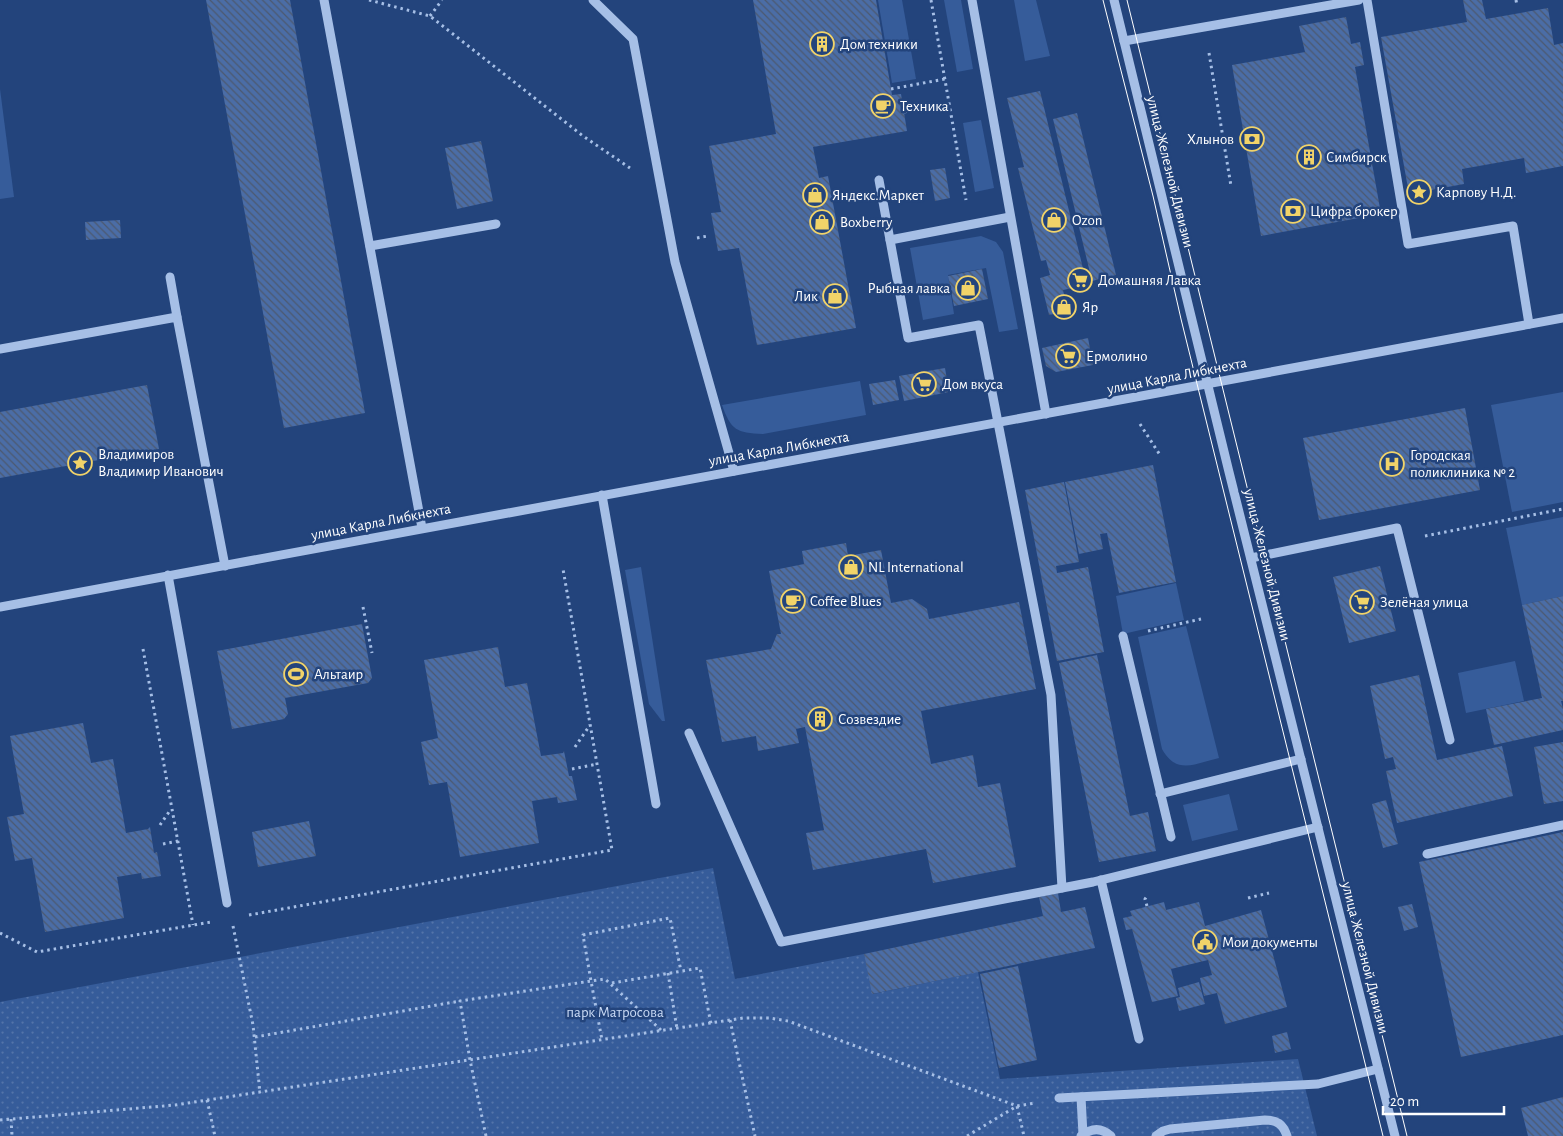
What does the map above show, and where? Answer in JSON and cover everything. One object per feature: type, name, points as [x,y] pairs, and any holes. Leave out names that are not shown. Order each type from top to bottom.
[{"type":"street","points":[[324,0],[422,528]]},
{"type":"street","points":[[592,0],[633,39],[675,262],[734,472]]},
{"type":"street","points":[[972,0],[1046,414]]},
{"type":"street","name":"улица Железной Дивизии","points":[[1114,0],[1207,383],[1395,1136]]},
{"type":"street","points":[[1124,41],[1359,0]]},
{"type":"street","points":[[1367,0],[1408,244],[1512,226],[1530,324]]},
{"type":"street","points":[[878,180],[908,338],[980,325],[1051,695],[1062,888]]},
{"type":"street","points":[[890,240],[1010,217]]},
{"type":"street","points":[[370,246],[496,224]]},
{"type":"street","points":[[170,277],[225,566]]},
{"type":"street","points":[[0,348],[177,317]]},
{"type":"street","name":"улица Карла Либкнехта","points":[[0,607],[1563,318]]},
{"type":"street","points":[[602,495],[656,804]]},
{"type":"street","points":[[1251,558],[1397,528],[1450,740]]},
{"type":"street","points":[[168,575],[227,903]]},
{"type":"street","points":[[1123,636],[1171,837]]},
{"type":"street","points":[[689,733],[782,942],[1101,880],[1318,827]]},
{"type":"street","points":[[1160,794],[1302,759]]},
{"type":"street","points":[[1427,854],[1563,825]]},
{"type":"street","points":[[1101,880],[1139,1039]]},
{"type":"street","points":[[1059,1098],[1318,1084],[1378,1069]]},
{"type":"street","points":[[1081,1097],[1082,1135],[1095,1129],[1102,1130],[1111,1136]]},
{"type":"street","points":[[1156,1136],[1170,1129],[1202,1131],[1272,1120],[1279,1122],[1287,1136]]},
{"type":"path","points":[[369,0],[430,16],[583,136],[661,190]]},
{"type":"path","points":[[430,16],[442,0]]},
{"type":"path","points":[[931,0],[970,226]]},
{"type":"path","points":[[1516,0],[1517,6]]},
{"type":"path","points":[[1205,27],[1231,186]]},
{"type":"path","points":[[891,89],[945,79]]},
{"type":"path","points":[[904,112],[949,105]]},
{"type":"path","points":[[695,239],[708,236]]},
{"type":"path","points":[[1140,424],[1160,455]]},
{"type":"path","points":[[1400,541],[1563,509]]},
{"type":"path","points":[[0,933],[37,952],[612,850],[563,569]]},
{"type":"path","points":[[364,607],[372,653]]},
{"type":"path","points":[[1123,636],[1201,619]]},
{"type":"path","points":[[143,649],[193,925]]},
{"type":"path","points":[[575,747],[590,724]]},
{"type":"path","points":[[572,769],[597,764]]},
{"type":"path","points":[[160,826],[172,808]]},
{"type":"path","points":[[163,844],[178,841]]},
{"type":"path","points":[[1248,898],[1269,893]]},
{"type":"path","points":[[227,903],[253,1025],[260,1093]]},
{"type":"path","points":[[602,1040],[583,935],[670,918],[681,970]]},
{"type":"path","points":[[611,983],[700,968],[711,1024]]},
{"type":"path","points":[[668,973],[677,1029]]},
{"type":"path","points":[[254,1037],[605,978],[662,1031]]},
{"type":"path","points":[[460,1001],[486,1136]]},
{"type":"path","points":[[0,1120],[175,1106],[730,1020],[769,1018],[788,1021],[1017,1106]]},
{"type":"path","points":[[730,1020],[755,1136]]},
{"type":"path","points":[[967,1136],[1017,1106],[1059,1098]]},
{"type":"path","points":[[207,1100],[215,1136]]},
{"type":"path","points":[[1017,1106],[1024,1136]]},
{"type":"path","points":[[11,1119],[12,1136]]},
{"type":"green space","points":[[878,0],[902,0],[916,79],[892,83]]},
{"type":"green space","points":[[944,0],[961,0],[973,69],[957,72]]},
{"type":"green space","points":[[1014,0],[1036,0],[1050,56],[1025,61]]},
{"type":"green space","points":[[0,89],[14,197],[0,199]]},
{"type":"green space","points":[[981,120],[994,188],[975,192],[963,123]]},
{"type":"green space","points":[[981,236],[996,242],[1003,252],[1018,329],[999,332],[986,268],[948,275],[954,314],[923,320],[910,248]]},
{"type":"green space","points":[[860,381],[866,415],[763,434],[746,433],[736,428],[728,420],[722,405]]},
{"type":"green space","points":[[1563,392],[1563,502],[1512,512],[1491,405]]},
{"type":"green space","points":[[1563,517],[1563,596],[1522,605],[1506,528]]},
{"type":"green space","points":[[641,567],[665,721],[662,721],[649,704],[625,570]]},
{"type":"green space","points":[[1176,583],[1184,620],[1123,634],[1116,596]]},
{"type":"green space","points":[[1186,626],[1219,758],[1188,766],[1174,762],[1162,749],[1138,637]]},
{"type":"green space","points":[[1515,661],[1524,701],[1466,713],[1458,673]]},
{"type":"green space","points":[[1229,794],[1238,830],[1192,841],[1183,805]]},
{"type":"green space","name":"парк Матросова","points":[[713,868],[735,979],[864,954],[873,994],[978,972],[1000,1079],[1298,1059],[1317,1136],[0,1136],[0,1002]]},
{"type":"building","points":[[206,0],[290,0],[365,413],[284,428]]},
{"type":"building","points":[[753,0],[876,0],[892,95],[901,94],[907,131],[813,147],[819,178],[828,176],[856,328],[757,345],[739,248],[718,251],[711,213],[721,212],[709,146],[776,134]]},
{"type":"building","points":[[1463,0],[1482,0],[1486,19],[1548,8],[1554,45],[1563,43],[1563,166],[1526,173],[1524,158],[1462,169],[1464,184],[1409,194],[1381,37],[1467,22]]},
{"type":"building","name":"Симбирск","points":[[1346,17],[1351,44],[1360,42],[1364,65],[1355,67],[1381,214],[1261,236],[1232,65],[1305,52],[1299,26]]},
{"type":"building","points":[[1040,91],[1087,285],[1063,290],[1068,311],[1049,315],[1040,278],[1050,275],[1046,260],[1041,261],[1018,168],[1024,167],[1007,98]]},
{"type":"building","points":[[1077,113],[1116,275],[1092,281],[1053,119]]},
{"type":"building","points":[[481,141],[493,201],[457,209],[445,148]]},
{"type":"building","points":[[945,168],[950,198],[935,201],[930,170]]},
{"type":"building","points":[[120,220],[121,238],[86,240],[85,222]]},
{"type":"building","name":"Рыбная лавка","points":[[982,269],[988,299],[954,306],[948,276]]},
{"type":"building","name":"Ермолино","points":[[1088,338],[1093,365],[1056,372],[1046,366],[1042,348]]},
{"type":"building","name":"Дом вкуса","points":[[945,368],[949,392],[904,401],[899,376]]},
{"type":"building","points":[[895,380],[899,400],[873,405],[869,384]]},
{"type":"building","points":[[147,385],[159,449],[0,478],[0,412]]},
{"type":"building","name":"Городская поликлиника № 2","points":[[1465,408],[1480,490],[1319,520],[1303,438]]},
{"type":"building","points":[[1153,465],[1176,582],[1119,593],[1107,533],[1100,534],[1103,549],[1079,554],[1065,482]]},
{"type":"building","points":[[1064,482],[1079,562],[1056,566],[1057,573],[1088,567],[1104,652],[1057,661],[1025,490]]},
{"type":"building","name":"Созвездие","points":[[846,543],[848,556],[881,550],[891,603],[912,599],[927,609],[929,619],[1019,602],[1036,689],[921,711],[931,764],[973,755],[978,787],[1000,783],[1016,867],[933,883],[926,849],[813,870],[806,833],[824,830],[805,727],[796,729],[799,743],[758,751],[756,736],[722,742],[706,660],[771,649],[777,634],[781,634],[769,571],[804,564],[802,551]]},
{"type":"building","points":[[1380,566],[1396,631],[1349,643],[1333,577]]},
{"type":"building","points":[[1563,596],[1563,701],[1561,701],[1563,730],[1494,745],[1486,709],[1542,698],[1522,605]]},
{"type":"building","name":"Альтаир","points":[[362,624],[372,678],[368,683],[285,698],[288,714],[284,719],[232,729],[217,651]]},
{"type":"building","points":[[498,647],[505,687],[527,683],[541,756],[563,753],[564,751],[569,776],[572,776],[577,800],[558,803],[557,797],[532,801],[539,843],[460,857],[447,782],[429,785],[421,742],[438,738],[424,660]]},
{"type":"building","points":[[1097,655],[1130,816],[1148,812],[1156,851],[1099,862],[1059,663]]},
{"type":"building","points":[[1419,675],[1437,760],[1502,746],[1513,796],[1397,823],[1386,771],[1396,769],[1393,757],[1385,759],[1370,686]]},
{"type":"building","points":[[83,723],[91,763],[113,759],[126,833],[150,827],[154,853],[157,852],[161,876],[142,879],[141,873],[117,877],[124,918],[45,932],[32,858],[15,861],[7,817],[24,814],[10,736]]},
{"type":"building","points":[[1563,742],[1563,801],[1544,804],[1534,747]]},
{"type":"building","points":[[1386,800],[1398,844],[1383,848],[1372,804]]},
{"type":"building","points":[[309,821],[316,856],[258,867],[252,832]]},
{"type":"building","points":[[1563,832],[1563,1035],[1461,1057],[1419,862]]},
{"type":"building","points":[[1058,893],[1061,912],[1085,907],[1095,948],[872,994],[864,954],[1043,916],[1039,897]]},
{"type":"building","points":[[1164,902],[1166,910],[1199,902],[1205,926],[1261,910],[1287,1007],[1225,1024],[1217,993],[1204,996],[1200,978],[1212,975],[1208,960],[1171,969],[1178,996],[1152,1002],[1132,929],[1126,930],[1123,918],[1132,916],[1130,911]]},
{"type":"building","points":[[1412,904],[1418,927],[1404,931],[1398,907]]},
{"type":"building","points":[[1018,966],[1037,1060],[999,1068],[980,974]]},
{"type":"building","points":[[1199,982],[1205,1004],[1179,1011],[1176,998],[1180,997],[1178,988]]},
{"type":"building","points":[[1287,1032],[1291,1049],[1275,1053],[1272,1036]]},
{"type":"building","points":[[1563,1097],[1563,1136],[1528,1136],[1521,1108]]},
{"type":"tram line","points":[[1103,0],[1153,196],[1181,319],[1383,1136]]},
{"type":"tram line","points":[[1127,0],[1407,1136]]},
{"type":"place","name":"Дом техники","points":[[822,44]]},
{"type":"place","name":"Техника","points":[[883,106]]},
{"type":"place","name":"Хлынов","points":[[1252,139]]},
{"type":"place","name":"Симбирск","points":[[1309,157]]},
{"type":"place","name":"Карпову Н.Д.","points":[[1419,192]]},
{"type":"place","name":"Яндекс.Маркет","points":[[815,195]]},
{"type":"place","name":"Цифра брокер","points":[[1293,211]]},
{"type":"place","name":"Ozon","points":[[1054,220]]},
{"type":"place","name":"Boxberry","points":[[822,222]]},
{"type":"place","name":"Домашняя Лавка","points":[[1080,280]]},
{"type":"place","name":"Рыбная лавка","points":[[968,288]]},
{"type":"place","name":"Лик","points":[[835,296]]},
{"type":"place","name":"Яр","points":[[1064,307]]},
{"type":"place","name":"Ермолино","points":[[1068,356]]},
{"type":"place","name":"Дом вкуса","points":[[924,384]]},
{"type":"place","name":"Владимиров Владимир Иванович","points":[[80,463]]},
{"type":"place","name":"Городская поликлиника № 2","points":[[1392,464]]},
{"type":"place","name":"NL International","points":[[851,567]]},
{"type":"place","name":"Coffee Blues","points":[[793,601]]},
{"type":"place","name":"Зелёная улица","points":[[1362,602]]},
{"type":"place","name":"Альтаир","points":[[296,674]]},
{"type":"place","name":"Созвездие","points":[[820,719]]},
{"type":"place","name":"Мои документы","points":[[1205,942]]}]
